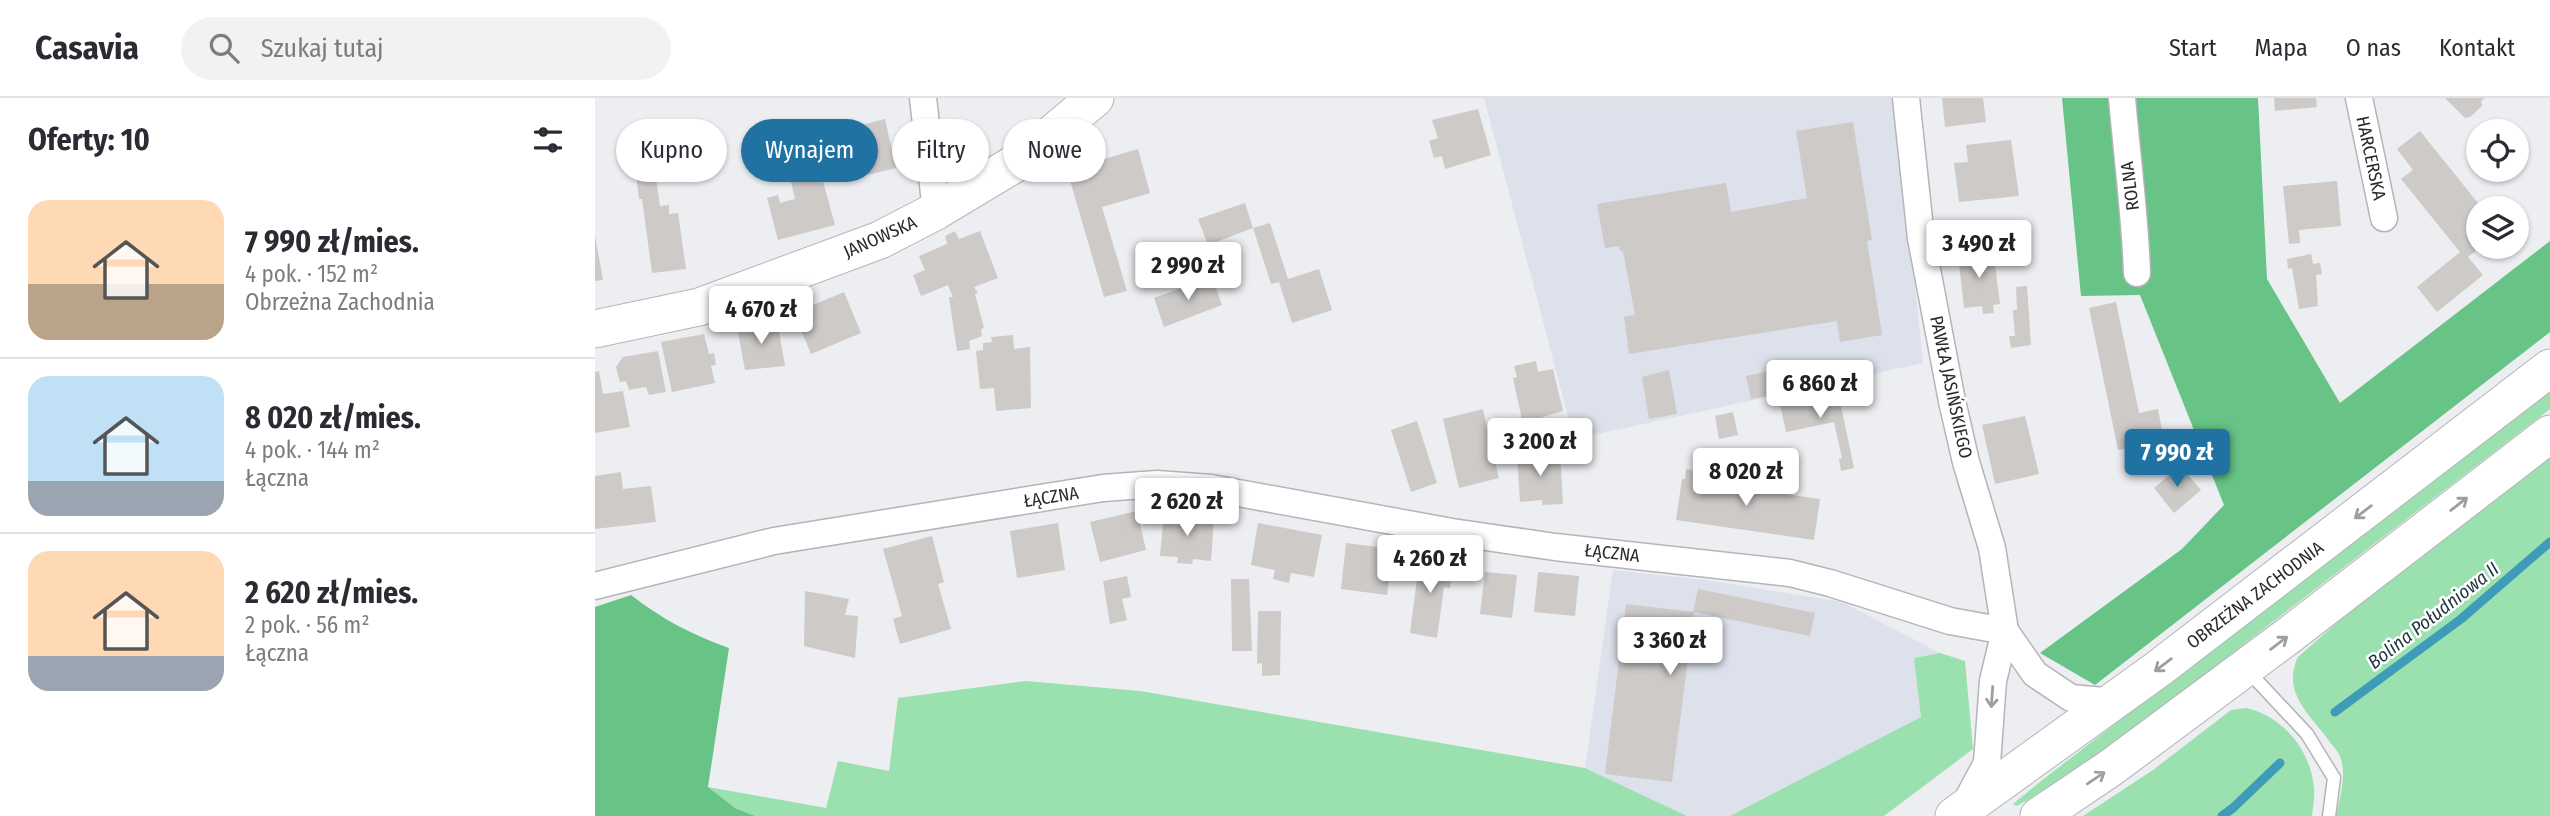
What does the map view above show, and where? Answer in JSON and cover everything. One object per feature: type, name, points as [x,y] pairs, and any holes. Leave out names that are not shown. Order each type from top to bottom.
[{"type":"street","points":[[923,98],[936,211]]},
{"type":"street","name":"JANOWSKA","points":[[595,329],[699,307],[880,240],[936,211],[1021,160],[1095,98]]},
{"type":"street","name":"PAWŁA JASIŃSKIEGO","points":[[1906,98],[1920,225],[1934,305],[1966,462],[1992,548],[2005,631],[1993,681],[1987,763],[1958,814]]},
{"type":"street","name":"ROLNA","points":[[2122,98],[2136,230],[2137,273]]},
{"type":"street","name":"HARCERSKA","points":[[2363,100],[2384,218]]},
{"type":"street","name":"OBRZEŻNA ZACHODNIA","points":[[1958,814],[2050,745],[2115,702],[2550,368]]},
{"type":"street","points":[[2039,816],[2109,769],[2245,668],[2550,434]]},
{"type":"street","name":"ŁĄCZNA","points":[[595,586],[774,541],[1103,488],[1157,484],[1211,488],[1453,532],[1555,547],[1790,573],[1950,621],[2005,631]]},
{"type":"street","name":"PAWŁA JASIŃSKIEGO","points":[[2005,631],[2035,674],[2071,698],[2115,702]]},
{"type":"lane","points":[[2245,668],[2307,734],[2334,778],[2329,816]]},
{"type":"shaded area","points":[[1484,98],[1896,98],[1923,363],[1574,439]]},
{"type":"shaded area","points":[[1613,570],[1713,581],[1842,602],[1940,653],[1914,658],[1922,717],[1730,816],[1687,816],[1585,768]]},
{"type":"green space","points":[[2062,98],[2258,98],[2267,279],[2340,403],[2550,241],[2550,332],[2095,685],[2040,653],[2182,549],[2224,505],[2140,295],[2081,296]]},
{"type":"green space","points":[[2550,388],[2550,409],[2141,723],[2054,784],[2017,806],[2013,804],[2041,781]]},
{"type":"green space","points":[[2550,456],[2550,816],[2336,816],[2342,786],[2342,763],[2339,754],[2305,710],[2295,691],[2293,680],[2298,657],[2364,599]]},
{"type":"green space","points":[[631,595],[678,626],[729,648],[708,787],[735,808],[755,816],[595,816],[595,607]]},
{"type":"green space","points":[[1940,653],[1965,661],[1973,749],[1884,816],[1730,816],[1921,717],[1914,658]]},
{"type":"green space","points":[[1026,681],[1140,691],[1585,768],[1687,816],[755,816],[735,808],[708,787],[826,808],[838,761],[889,771],[898,698]]},
{"type":"green space","points":[[2246,708],[2259,712],[2283,727],[2301,749],[2312,774],[2312,816],[2083,816],[2153,770],[2231,710]]},
{"type":"building","points":[[1942,98],[1983,98],[1986,122],[1945,127]]},
{"type":"building","points":[[2274,98],[2316,98],[2317,107],[2275,111]]},
{"type":"building","points":[[2445,98],[2485,98],[2481,101],[2482,106],[2465,118]]},
{"type":"building","points":[[1478,109],[1491,155],[1445,169],[1442,156],[1434,158],[1429,141],[1438,138],[1432,120]]},
{"type":"building","points":[[885,119],[892,150],[892,169],[878,172],[878,121]]},
{"type":"building","points":[[1853,122],[1872,240],[1867,241],[1882,335],[1840,342],[1837,321],[1629,354],[1624,317],[1635,315],[1623,251],[1620,251],[1619,246],[1605,248],[1597,204],[1726,183],[1731,212],[1807,198],[1796,131]]},
{"type":"building","points":[[2420,131],[2472,196],[2466,196],[2466,259],[2470,259],[2483,275],[2437,312],[2417,287],[2460,252],[2401,179],[2413,170],[2397,149]]},
{"type":"building","points":[[2011,140],[2019,196],[1959,202],[1954,163],[1968,162],[1966,145]]},
{"type":"building","points":[[1138,149],[1150,193],[1102,207],[1127,291],[1104,297],[1070,182],[1106,182],[1106,158]]},
{"type":"building","points":[[2337,181],[2341,226],[2299,230],[2300,243],[2289,244],[2283,186]]},
{"type":"building","points":[[637,182],[656,182],[660,206],[669,205],[669,214],[678,213],[686,269],[652,273],[642,199],[639,199]]},
{"type":"building","points":[[791,182],[823,182],[835,225],[778,240],[767,198],[778,195],[780,203],[795,199]]},
{"type":"building","points":[[1245,203],[1253,228],[1208,245],[1198,219]]},
{"type":"building","points":[[1270,223],[1288,279],[1319,269],[1332,310],[1292,323],[1279,282],[1271,284],[1253,228]]},
{"type":"building","points":[[955,231],[959,239],[980,231],[998,278],[974,287],[978,293],[975,294],[984,328],[981,329],[982,336],[969,341],[970,349],[957,351],[949,297],[953,297],[948,285],[921,296],[913,275],[925,270],[919,256],[947,244],[945,236]]},
{"type":"building","points":[[595,235],[603,280],[595,281]]},
{"type":"building","points":[[1993,249],[2000,304],[1993,305],[1994,313],[1983,314],[1982,306],[1964,308],[1958,254]]},
{"type":"building","points":[[2311,254],[2313,264],[2320,263],[2322,274],[2316,275],[2318,306],[2299,309],[2292,268],[2288,269],[2287,259]]},
{"type":"building","points":[[1212,277],[1222,305],[1164,327],[1154,298]]},
{"type":"building","points":[[2027,286],[2031,345],[2011,348],[2009,336],[2015,336],[2013,310],[2017,310],[2016,287]]},
{"type":"building","points":[[844,292],[861,333],[811,354],[794,313]]},
{"type":"building","points":[[2116,302],[2139,413],[2158,409],[2164,441],[2118,450],[2089,308]]},
{"type":"building","points":[[777,320],[785,366],[745,370],[737,327]]},
{"type":"building","points":[[704,334],[709,354],[714,353],[716,365],[711,366],[715,383],[672,392],[661,342]]},
{"type":"building","points":[[1013,335],[1014,349],[1030,347],[1031,408],[996,411],[994,388],[980,389],[976,351],[983,350],[983,343],[992,342],[991,337]]},
{"type":"building","points":[[658,351],[666,392],[649,395],[646,387],[629,390],[626,381],[620,382],[616,367],[623,357]]},
{"type":"building","points":[[1536,361],[1538,372],[1553,369],[1563,411],[1526,422],[1526,419],[1522,420],[1513,378],[1517,377],[1514,366]]},
{"type":"building","points":[[1815,362],[1820,386],[1751,399],[1746,376]]},
{"type":"building","points":[[1669,370],[1677,414],[1649,419],[1642,377]]},
{"type":"building","points":[[599,371],[603,394],[623,391],[630,427],[595,433],[595,372]]},
{"type":"building","points":[[1838,392],[1854,468],[1841,471],[1839,459],[1842,458],[1834,422],[1786,432],[1780,404]]},
{"type":"building","points":[[1483,409],[1488,433],[1495,431],[1500,451],[1493,453],[1499,478],[1459,488],[1443,419]]},
{"type":"building","points":[[1733,412],[1738,435],[1719,439],[1715,416]]},
{"type":"building","points":[[2025,416],[2039,474],[1995,484],[1982,425]]},
{"type":"building","points":[[1417,421],[1437,483],[1411,492],[1391,430]]},
{"type":"building","points":[[1560,452],[1563,504],[1542,505],[1542,500],[1520,502],[1517,454]]},
{"type":"building","points":[[2180,466],[2201,490],[2174,513],[2154,488]]},
{"type":"building","points":[[1686,469],[1713,473],[1712,483],[1758,490],[1760,481],[1771,483],[1770,492],[1820,499],[1814,540],[1676,520]]},
{"type":"building","points":[[621,472],[623,489],[651,486],[656,522],[595,529],[595,476]]},
{"type":"building","points":[[1137,511],[1146,550],[1100,562],[1090,522]]},
{"type":"building","points":[[1164,514],[1214,519],[1211,561],[1193,559],[1192,564],[1177,563],[1178,557],[1160,556]]},
{"type":"building","points":[[1058,523],[1065,570],[1017,578],[1010,531]]},
{"type":"building","points":[[1258,523],[1322,535],[1314,577],[1291,573],[1289,583],[1273,579],[1275,570],[1251,565]]},
{"type":"building","points":[[932,536],[944,582],[938,584],[951,629],[900,644],[893,619],[902,616],[883,549]]},
{"type":"building","points":[[1346,543],[1393,549],[1387,595],[1341,589]]},
{"type":"building","points":[[1420,555],[1448,561],[1452,571],[1450,588],[1444,587],[1437,638],[1410,633]]},
{"type":"building","points":[[1485,572],[1517,575],[1512,618],[1480,614]]},
{"type":"building","points":[[1538,572],[1579,576],[1575,616],[1534,612]]},
{"type":"building","points":[[1127,576],[1131,597],[1122,599],[1127,620],[1110,624],[1103,581]]},
{"type":"building","points":[[1231,579],[1249,579],[1252,651],[1232,651]]},
{"type":"building","points":[[1698,589],[1815,613],[1810,636],[1694,612],[1672,782],[1605,774],[1626,604],[1693,612]]},
{"type":"building","points":[[805,591],[849,599],[845,615],[858,616],[855,658],[804,646]]},
{"type":"building","points":[[1258,611],[1281,611],[1280,675],[1262,676],[1262,663],[1257,664]]},
{"type":"waterway","name":"Bolina Południowa II","points":[[2335,712],[2461,619],[2550,542]]},
{"type":"waterway","name":"Bolina Południowa II","points":[[2222,816],[2280,763]]}]
